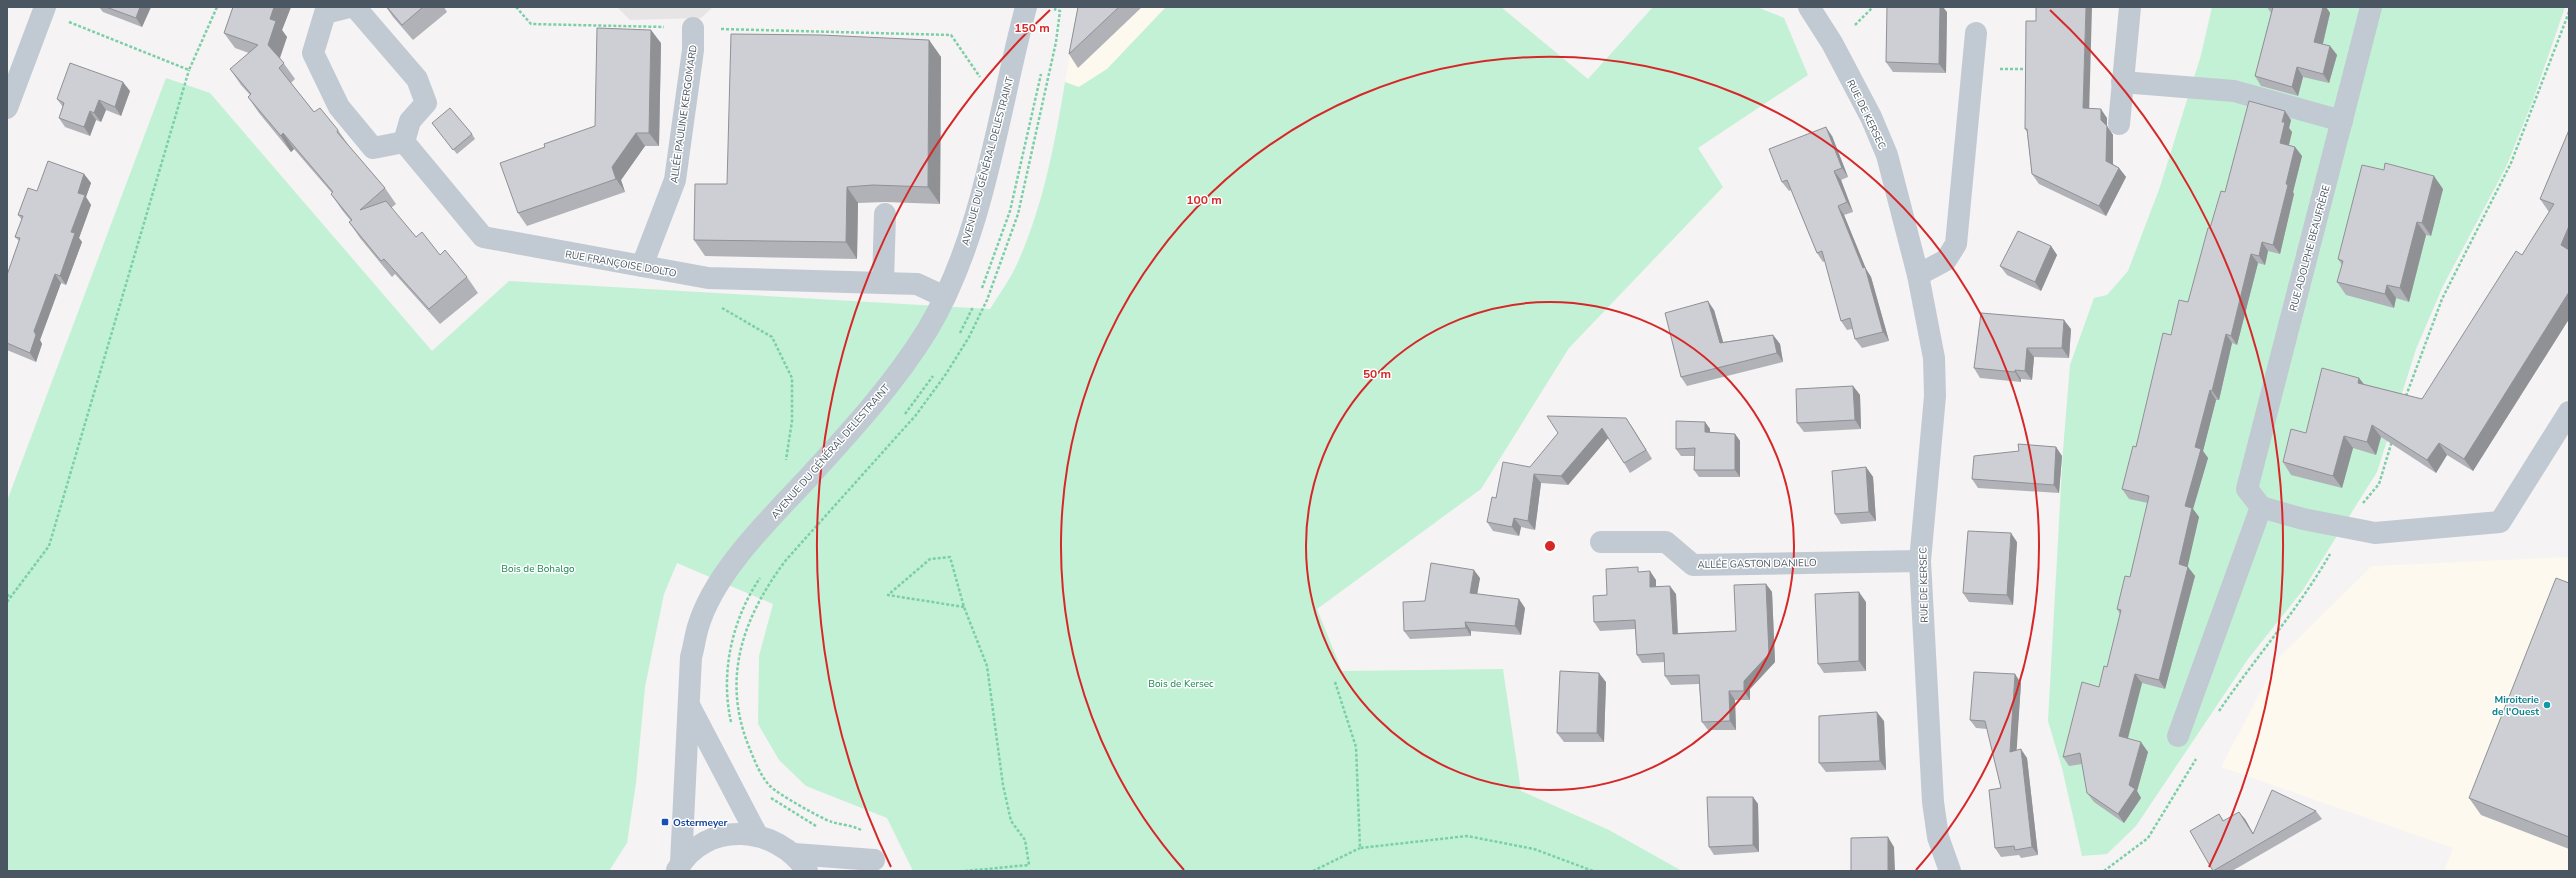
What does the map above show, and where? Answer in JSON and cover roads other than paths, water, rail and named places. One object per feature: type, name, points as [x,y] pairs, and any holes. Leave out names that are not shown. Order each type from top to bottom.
[{"type":"street","points":[[348,7],[325,13],[313,53],[339,107],[373,148],[404,142],[410,122],[426,103],[417,79],[355,7]]},
{"type":"street","name":"AVENUE DU GÉNÉRAL DELESTRAINT","points":[[679,867],[692,657],[698,626],[713,594],[743,550],[883,393],[927,329],[945,297],[968,238],[1002,110],[1026,7]]},
{"type":"street","name":"RUE DE KERSEC","points":[[1809,7],[1846,70],[1871,117],[1887,155],[1918,275],[1935,377],[1920,561],[1933,802],[1938,837],[1950,871]]},
{"type":"street","points":[[2118,124],[2130,7]]},
{"type":"street","name":"RUE ADOLPHE BEAUFRÈRE","points":[[2261,507],[2247,489],[2371,7]]},
{"type":"street","points":[[7,108],[44,9]]},
{"type":"street","name":"ALLÉE PAULINE KERGOMARD","points":[[642,266],[675,180],[693,50],[693,28]]},
{"type":"street","points":[[1918,275],[1946,260],[1956,244],[1976,33]]},
{"type":"street","points":[[2122,82],[2234,91],[2342,121]]},
{"type":"street","name":"RUE FRANÇOISE DOLTO","points":[[404,142],[483,237],[708,278],[917,284],[945,297]]},
{"type":"street","points":[[883,283],[885,214]]},
{"type":"street","points":[[2178,736],[2261,507],[2375,533],[2500,522],[2569,412]]},
{"type":"street","name":"ALLÉE GASTON DANIELO","points":[[1601,542],[1666,542],[1693,565],[1920,561]]},
{"type":"street","name":"AVENUE DU GÉNÉRAL DELESTRAINT","points":[[690,707],[757,835]]},
{"type":"street","points":[[679,867],[696,848],[715,838],[736,834],[757,835],[777,842],[794,854],[807,871]]},
{"type":"street","points":[[794,854],[874,860]]},
{"type":"place","name":"Miroiterie de l'Ouest","points":[[2547,705]]},
{"type":"place","name":"Ostermeyer","points":[[665,822]]},
{"type":"park label","name":"Bois de Bohalgo","points":[[538,568]]},
{"type":"park label","name":"Bois de Kersec","points":[[1181,683]]}]
